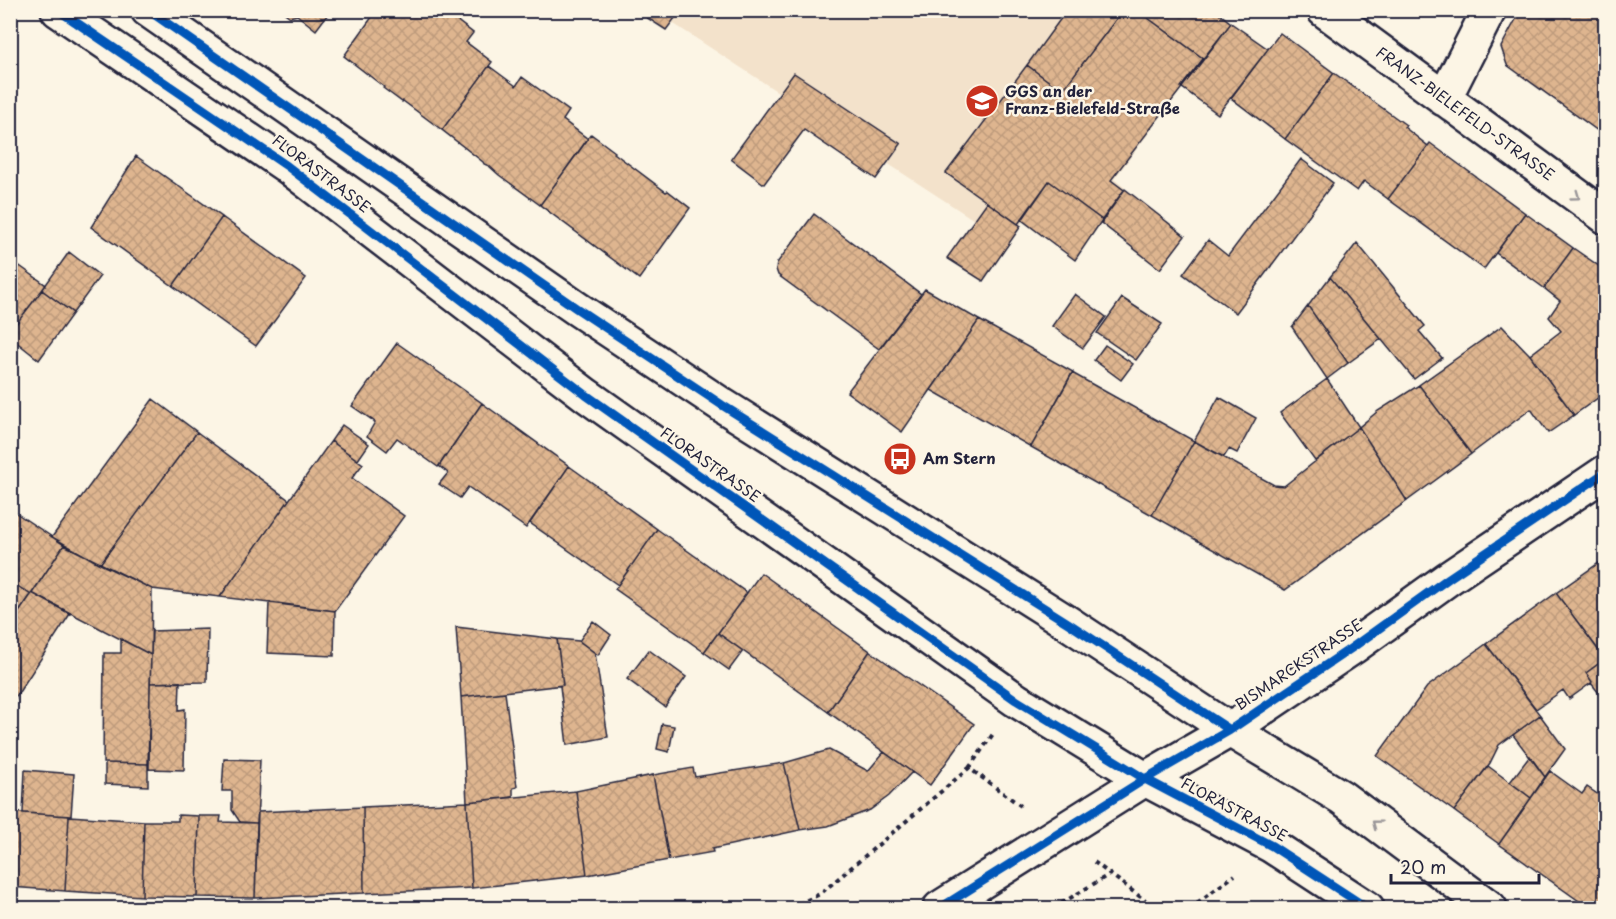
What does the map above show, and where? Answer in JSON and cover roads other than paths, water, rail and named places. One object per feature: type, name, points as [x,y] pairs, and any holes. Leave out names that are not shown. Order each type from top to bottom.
[{"type":"main road","name":"FLORASTRASSE","points":[[58,10],[288,166],[586,395],[1016,700],[1145,779],[1272,846],[1367,909]]},
{"type":"main road","points":[[148,10],[586,315],[722,405],[1068,623],[1230,730],[1341,797],[1490,909]]},
{"type":"main road","name":"FRANZ-BIELEFELD-STRASSE","points":[[1324,10],[1605,217]]},
{"type":"main road","points":[[1444,99],[1489,10]]},
{"type":"main road","name":"BISMARCKSTRASSE","points":[[940,909],[1145,779],[1230,730],[1605,472]]},
{"type":"place","name":"GGS an der Franz-Bielefeld-Straße","points":[[982,101]]},
{"type":"place","name":"Am Stern","points":[[900,459]]}]
